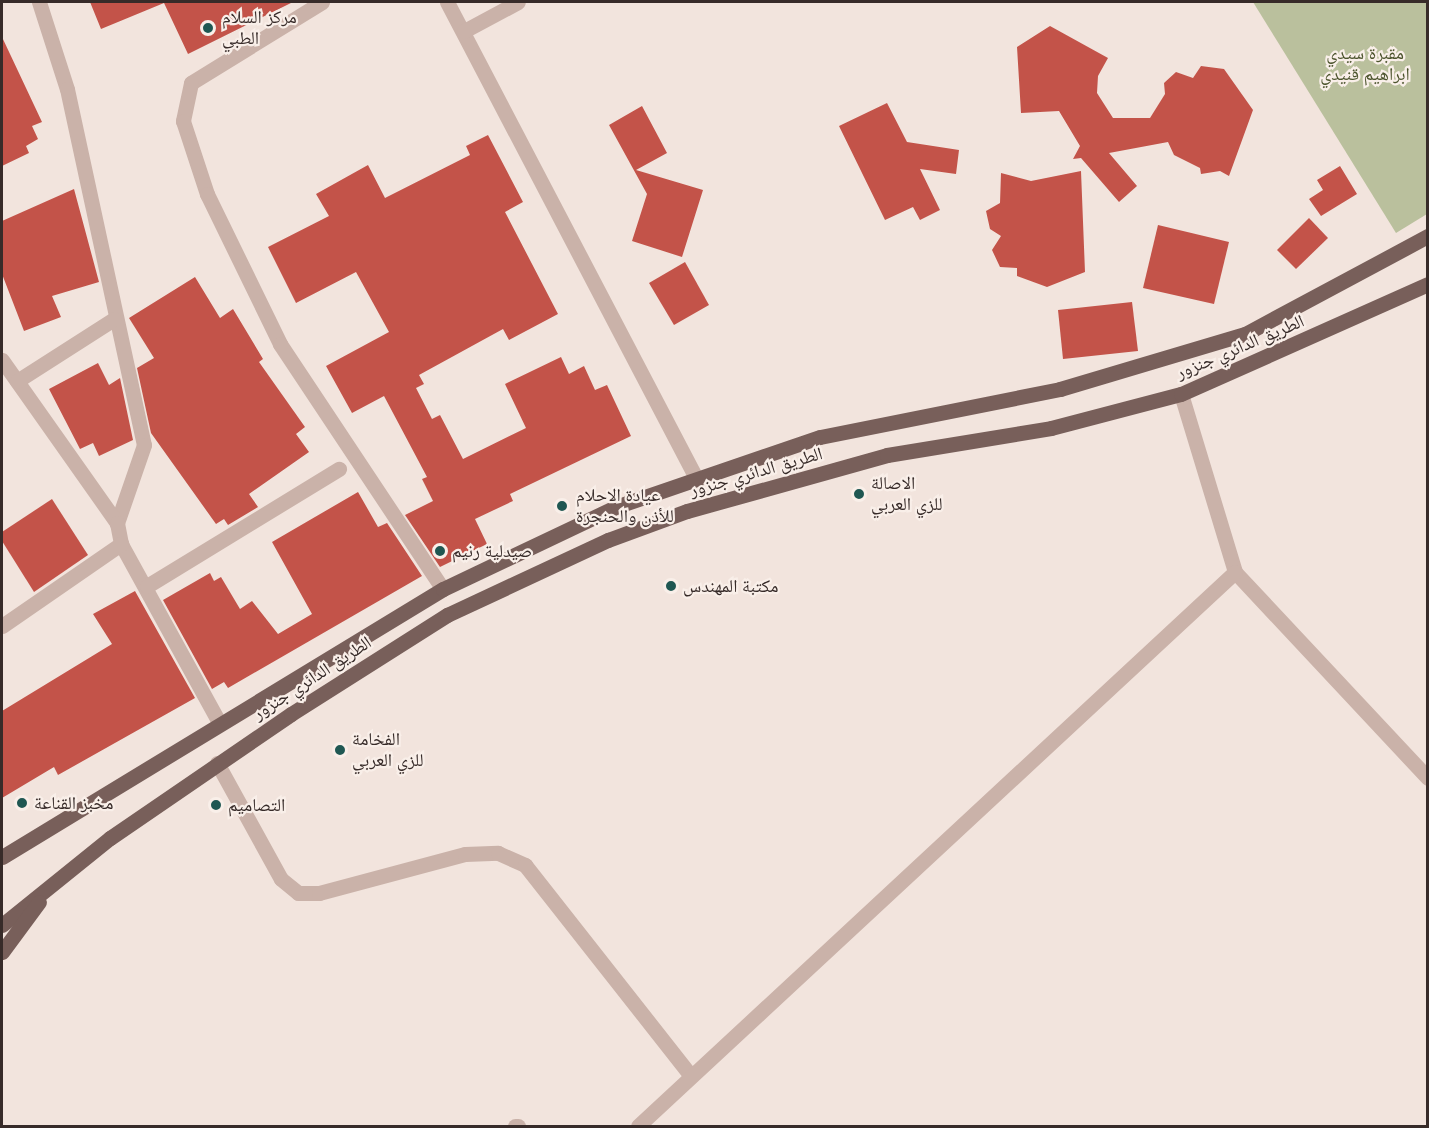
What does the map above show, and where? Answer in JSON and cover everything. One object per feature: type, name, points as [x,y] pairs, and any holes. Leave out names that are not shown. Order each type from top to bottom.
[{"type":"main road","name":"الطريق الدائري جنزور","points":[[2,857],[219,722],[443,589],[695,476],[820,437],[1060,389],[1245,334],[1428,236]]},
{"type":"main road","name":"الطريق الدائري جنزور","points":[[2,925],[51,885],[217,763],[447,615],[608,540],[687,511],[887,455],[1051,428],[1181,394],[1428,284]]},
{"type":"main road","points":[[2,952],[51,885]]},
{"type":"street","points":[[39,2],[67,88],[114,319],[144,445],[117,524]]},
{"type":"street","points":[[322,2],[191,83],[183,121],[207,194],[280,344],[443,589]]},
{"type":"street","points":[[447,2],[695,476]]},
{"type":"street","points":[[464,31],[518,2]]},
{"type":"street","points":[[17,381],[114,319]]},
{"type":"street","points":[[2,360],[117,524],[121,544],[147,586],[219,722]]},
{"type":"street","points":[[1181,394],[1235,572],[1428,778]]},
{"type":"street","points":[[147,586],[339,469]]},
{"type":"street","points":[[2,626],[121,544]]},
{"type":"street","points":[[638,1126],[690,1075],[1235,572]]},
{"type":"street","points":[[217,763],[281,879],[298,893],[319,893],[465,854],[498,853],[525,865],[690,1075]]},
{"type":"green space","name":"مقبرة سيدي ابراهيم قنيدي","points":[[1253,2],[1427,2],[1427,214],[1396,233]]},
{"type":"building","name":"مركز السلام الطبي","points":[[90,2],[293,2],[188,54],[164,3],[101,29]]},
{"type":"building","points":[[1050,26],[1108,58],[1098,76],[1097,93],[1113,118],[1150,118],[1165,94],[1164,83],[1176,72],[1193,78],[1201,66],[1224,69],[1253,110],[1229,176],[1220,171],[1201,174],[1200,168],[1174,155],[1168,142],[1109,153],[1137,186],[1119,202],[1081,158],[1073,159],[1080,146],[1059,111],[1021,113],[1017,47]]},
{"type":"building","points":[[2,37],[42,122],[32,126],[38,139],[26,146],[29,153],[2,166]]},
{"type":"building","points":[[887,103],[907,142],[959,150],[956,174],[920,169],[940,210],[920,220],[913,207],[885,220],[839,126]]},
{"type":"building","points":[[642,106],[667,153],[636,170],[703,190],[682,257],[632,241],[647,194],[609,125]]},
{"type":"building","points":[[488,135],[523,202],[505,212],[558,314],[509,340],[503,329],[419,375],[424,384],[416,388],[432,419],[440,415],[463,459],[526,428],[505,384],[561,357],[569,374],[584,366],[595,390],[607,385],[631,436],[510,494],[513,501],[475,519],[487,544],[440,567],[405,515],[433,501],[422,479],[427,477],[384,396],[352,413],[326,366],[389,332],[356,272],[296,303],[268,247],[329,216],[316,194],[368,165],[385,198],[470,155],[466,146]]},
{"type":"building","points":[[1340,166],[1357,194],[1321,216],[1309,199],[1323,190],[1317,180]]},
{"type":"building","points":[[1081,171],[1085,272],[1047,287],[1017,276],[1017,268],[1000,267],[992,250],[1001,236],[990,229],[986,211],[1000,203],[1001,173],[1031,181]]},
{"type":"building","points":[[74,189],[99,282],[52,296],[61,317],[24,331],[2,274],[2,221]]},
{"type":"building","points":[[1309,218],[1328,238],[1296,269],[1277,250]]},
{"type":"building","points":[[1158,225],[1229,242],[1214,304],[1143,288]]},
{"type":"building","points":[[685,262],[709,305],[674,325],[649,283]]},
{"type":"building","points":[[195,277],[220,318],[233,309],[263,359],[259,362],[305,427],[296,434],[309,452],[249,494],[258,507],[228,525],[224,519],[216,524],[151,433],[137,368],[154,358],[129,318]]},
{"type":"building","points":[[1132,302],[1138,351],[1063,359],[1058,310]]},
{"type":"building","points":[[98,363],[109,385],[120,378],[133,440],[99,456],[93,443],[80,449],[49,389]]},
{"type":"building","points":[[358,492],[378,527],[387,523],[422,576],[228,688],[224,682],[212,689],[163,600],[210,573],[214,581],[221,577],[240,609],[252,601],[278,634],[312,614],[272,542]]},
{"type":"building","points":[[52,499],[88,555],[34,592],[2,541],[2,532]]},
{"type":"building","points":[[135,591],[195,698],[58,775],[54,767],[2,798],[2,711],[112,644],[93,614]]},
{"type":"place","name":"مركز السلام الطبي","points":[[208,28]]},
{"type":"place","name":"الاصالة للزي العربي","points":[[859,494]]},
{"type":"place","name":"عيادة الاحلام للأذن والحنجرة","points":[[562,506]]},
{"type":"place","name":"صيدلية رنيم","points":[[440,551]]},
{"type":"place","name":"مكتبة المهندس","points":[[671,586]]},
{"type":"place","name":"الفخامة للزي العربي","points":[[340,750]]},
{"type":"place","name":"مخبز القناعة","points":[[22,803]]},
{"type":"place","name":"التصاميم","points":[[216,805]]}]
